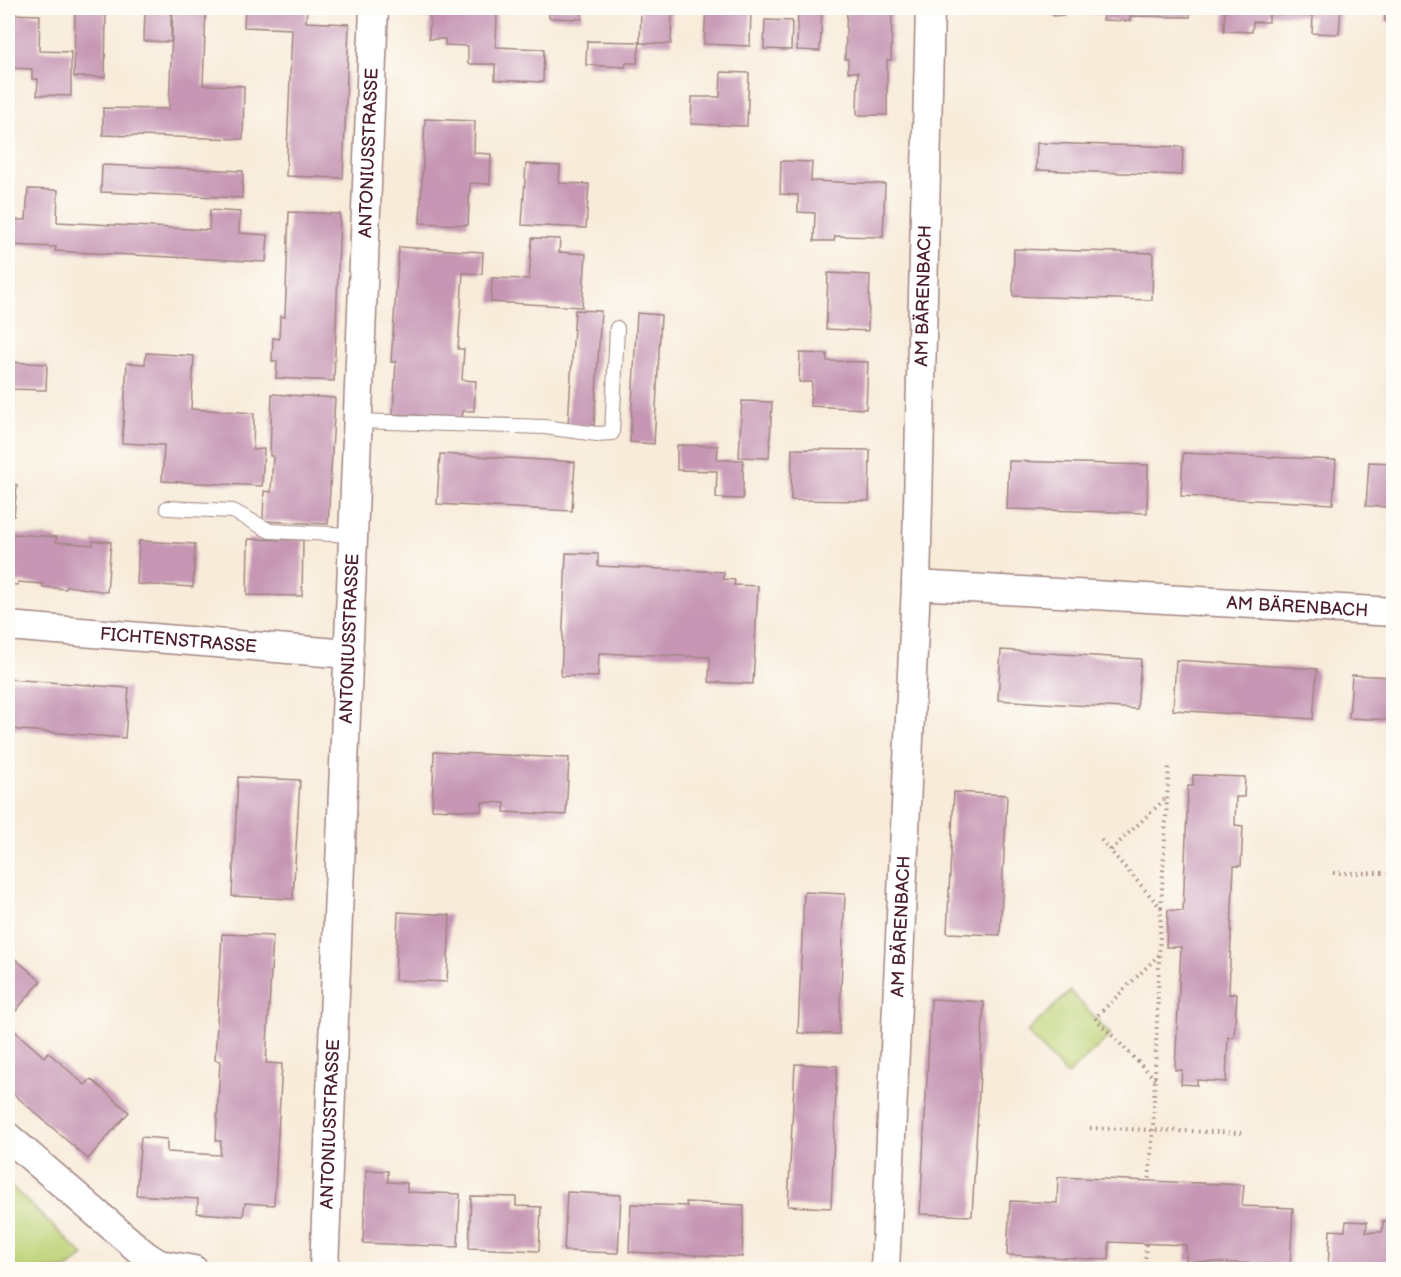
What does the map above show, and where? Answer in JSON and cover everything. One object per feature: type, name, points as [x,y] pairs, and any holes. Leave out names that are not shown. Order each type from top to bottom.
[{"type":"street","name":"ANTONIUSSTRASSE","points":[[324,1269],[374,8]]},
{"type":"street","name":"AM BÄRENBACH","points":[[885,1269],[916,585],[930,8]]},
{"type":"street","name":"AM BÄRENBACH","points":[[916,585],[1394,612]]},
{"type":"street","name":"FICHTENSTRASSE","points":[[8,626],[348,654]]},
{"type":"street","points":[[8,1137],[136,1262],[194,1269]]},
{"type":"lane","points":[[358,421],[544,427],[597,434],[612,433],[617,328]]},
{"type":"lane","points":[[167,508],[232,511],[270,531],[353,535]]},
{"type":"path","points":[[1149,1181],[1169,766]]},
{"type":"path","points":[[1111,850],[1166,798]]},
{"type":"path","points":[[1101,840],[1161,908]]},
{"type":"path","points":[[1333,873],[1394,873]]},
{"type":"path","points":[[1155,1079],[1095,1018],[1160,955]]},
{"type":"path","points":[[1090,1128],[1245,1132]]},
{"type":"path","points":[[1145,1269],[1146,1243]]},
{"type":"green space","points":[[1070,991],[1111,1035],[1067,1075],[1027,1032]]},
{"type":"green space","points":[[8,1183],[84,1256],[67,1269],[8,1269]]},
{"type":"building","points":[[75,8],[106,8],[105,77],[74,77]]},
{"type":"building","points":[[173,8],[206,8],[203,85],[244,86],[243,139],[103,135],[103,108],[169,109]]},
{"type":"building","points":[[245,8],[307,8],[306,22],[349,24],[343,178],[286,176],[292,29],[244,27]]},
{"type":"building","points":[[419,8],[497,8],[496,47],[544,49],[543,82],[495,80],[495,64],[468,64],[468,46],[445,45],[445,39],[429,39],[430,14],[419,13]]},
{"type":"building","points":[[549,8],[582,8],[582,19],[549,18]]},
{"type":"building","points":[[641,8],[672,8],[671,44],[640,43]]},
{"type":"building","points":[[706,8],[751,8],[750,46],[704,44]]},
{"type":"building","points":[[802,8],[822,8],[820,51],[797,50],[798,10],[802,11]]},
{"type":"building","points":[[847,8],[892,8],[891,60],[887,60],[887,115],[857,115],[858,72],[848,72],[848,59],[845,59]]},
{"type":"building","points":[[1053,8],[1069,8],[1065,15],[1053,16]]},
{"type":"building","points":[[1091,8],[1190,8],[1190,17],[1130,16],[1130,21],[1103,20],[1104,14],[1091,14]]},
{"type":"building","points":[[1225,8],[1341,8],[1339,34],[1312,33],[1313,16],[1269,14],[1269,22],[1253,22],[1252,32],[1224,31]]},
{"type":"building","points":[[1385,8],[1394,8],[1394,22],[1385,21]]},
{"type":"building","points":[[145,11],[171,12],[171,42],[144,41]]},
{"type":"building","points":[[8,14],[40,15],[39,51],[71,52],[71,96],[37,95],[38,79],[32,79],[32,69],[8,68]]},
{"type":"building","points":[[765,20],[792,21],[791,50],[764,49]]},
{"type":"building","points":[[587,41],[640,42],[637,63],[626,63],[625,67],[586,65]]},
{"type":"building","points":[[721,72],[749,73],[747,126],[691,124],[692,97],[720,97]]},
{"type":"building","points":[[425,119],[475,121],[474,153],[491,154],[490,184],[470,183],[468,225],[420,223]]},
{"type":"building","points":[[1037,143],[1183,147],[1182,175],[1036,170]]},
{"type":"building","points":[[781,161],[812,162],[811,181],[885,184],[883,237],[835,236],[834,241],[814,241],[815,213],[798,212],[798,195],[780,194]]},
{"type":"building","points":[[526,164],[560,166],[559,183],[589,184],[586,228],[522,225]]},
{"type":"building","points":[[102,165],[243,171],[242,198],[101,192]]},
{"type":"building","points":[[28,189],[58,190],[57,222],[209,230],[210,210],[240,212],[239,233],[268,235],[266,262],[55,251],[56,247],[8,245],[8,220],[26,220]]},
{"type":"building","points":[[289,212],[340,214],[334,381],[276,378],[277,361],[272,361],[273,338],[279,339],[280,316],[285,317]]},
{"type":"building","points":[[532,238],[560,239],[559,252],[586,254],[582,307],[491,302],[492,278],[529,279]]},
{"type":"building","points":[[399,247],[483,252],[482,274],[463,273],[458,349],[464,349],[462,380],[476,381],[474,411],[463,411],[462,418],[393,414],[396,362],[391,362]]},
{"type":"building","points":[[1014,249],[1153,253],[1152,300],[1013,296]]},
{"type":"building","points":[[828,273],[870,275],[868,331],[826,329]]},
{"type":"building","points":[[575,310],[601,311],[594,426],[568,425]]},
{"type":"building","points":[[637,313],[661,315],[654,444],[630,442]]},
{"type":"building","points":[[146,353],[194,356],[191,409],[254,413],[253,450],[264,449],[262,486],[162,481],[164,445],[122,443],[127,363],[145,364]]},
{"type":"building","points":[[800,353],[827,354],[827,361],[868,362],[866,409],[810,406],[812,382],[799,382]]},
{"type":"building","points":[[8,362],[47,364],[46,390],[8,389]]},
{"type":"building","points":[[272,394],[335,398],[328,524],[263,521],[264,491],[271,492]]},
{"type":"building","points":[[742,401],[772,402],[769,458],[739,457]]},
{"type":"building","points":[[677,445],[718,446],[717,460],[743,460],[743,499],[716,498],[717,471],[677,470]]},
{"type":"building","points":[[792,449],[870,450],[869,501],[791,500]]},
{"type":"building","points":[[1183,453],[1336,460],[1333,504],[1181,496]]},
{"type":"building","points":[[440,454],[575,462],[572,511],[437,504]]},
{"type":"building","points":[[1009,461],[1148,465],[1147,513],[1007,509]]},
{"type":"building","points":[[1369,462],[1394,463],[1394,507],[1366,506]]},
{"type":"building","points":[[8,484],[17,485],[14,516],[8,515]]},
{"type":"building","points":[[12,534],[57,537],[56,542],[93,545],[93,541],[111,542],[107,592],[67,586],[66,589],[43,587],[43,584],[18,582],[18,585],[8,584],[8,538],[12,538]]},
{"type":"building","points":[[248,539],[303,540],[302,596],[247,595]]},
{"type":"building","points":[[139,541],[195,544],[193,587],[137,584]]},
{"type":"building","points":[[566,553],[598,554],[598,566],[724,572],[723,579],[735,580],[734,585],[758,586],[753,684],[709,682],[710,657],[599,653],[598,677],[561,676]]},
{"type":"building","points":[[1001,650],[1141,659],[1137,709],[998,700]]},
{"type":"building","points":[[1176,660],[1317,669],[1313,719],[1173,710]]},
{"type":"building","points":[[1352,675],[1394,677],[1394,720],[1349,718]]},
{"type":"building","points":[[8,679],[129,688],[125,738],[8,729]]},
{"type":"building","points":[[434,752],[569,758],[566,815],[504,812],[505,803],[482,802],[482,811],[432,809]]},
{"type":"building","points":[[1193,775],[1245,777],[1244,797],[1236,797],[1235,825],[1243,826],[1241,866],[1234,866],[1232,908],[1229,994],[1237,994],[1234,1037],[1228,1037],[1226,1082],[1197,1080],[1197,1085],[1181,1084],[1182,1070],[1175,1070],[1181,947],[1166,947],[1168,910],[1183,911],[1188,786],[1193,786]]},
{"type":"building","points":[[238,777],[300,780],[293,899],[232,896]]},
{"type":"building","points":[[954,792],[1007,795],[1000,935],[947,933]]},
{"type":"building","points":[[804,892],[845,894],[839,1034],[798,1033]]},
{"type":"building","points":[[398,912],[450,915],[447,982],[395,980]]},
{"type":"building","points":[[222,934],[273,936],[266,1063],[282,1064],[274,1205],[245,1203],[243,1216],[197,1213],[198,1199],[136,1195],[141,1137],[167,1139],[167,1152],[220,1155],[221,1141],[216,1141],[220,1061],[215,1060]]},
{"type":"building","points":[[13,957],[41,981],[8,1020],[8,964]]},
{"type":"building","points":[[931,999],[984,1002],[972,1216],[920,1214]]},
{"type":"building","points":[[8,1025],[44,1057],[48,1052],[85,1085],[91,1079],[129,1112],[88,1159],[8,1089]]},
{"type":"building","points":[[795,1064],[837,1066],[831,1208],[788,1206]]},
{"type":"building","points":[[366,1170],[388,1171],[388,1182],[407,1183],[407,1192],[460,1194],[458,1247],[363,1243]]},
{"type":"building","points":[[1058,1177],[1244,1185],[1242,1206],[1293,1208],[1290,1265],[1186,1261],[1186,1245],[1109,1242],[1109,1260],[1007,1255],[1010,1201],[1057,1203]]},
{"type":"building","points":[[567,1192],[621,1195],[618,1253],[564,1251]]},
{"type":"building","points":[[471,1196],[516,1197],[516,1206],[541,1207],[539,1251],[469,1248]]},
{"type":"building","points":[[686,1202],[744,1205],[742,1257],[629,1252],[631,1204],[687,1206]]},
{"type":"building","points":[[1346,1221],[1367,1222],[1366,1232],[1382,1232],[1383,1221],[1394,1221],[1394,1269],[1328,1269],[1330,1230],[1345,1231]]}]
